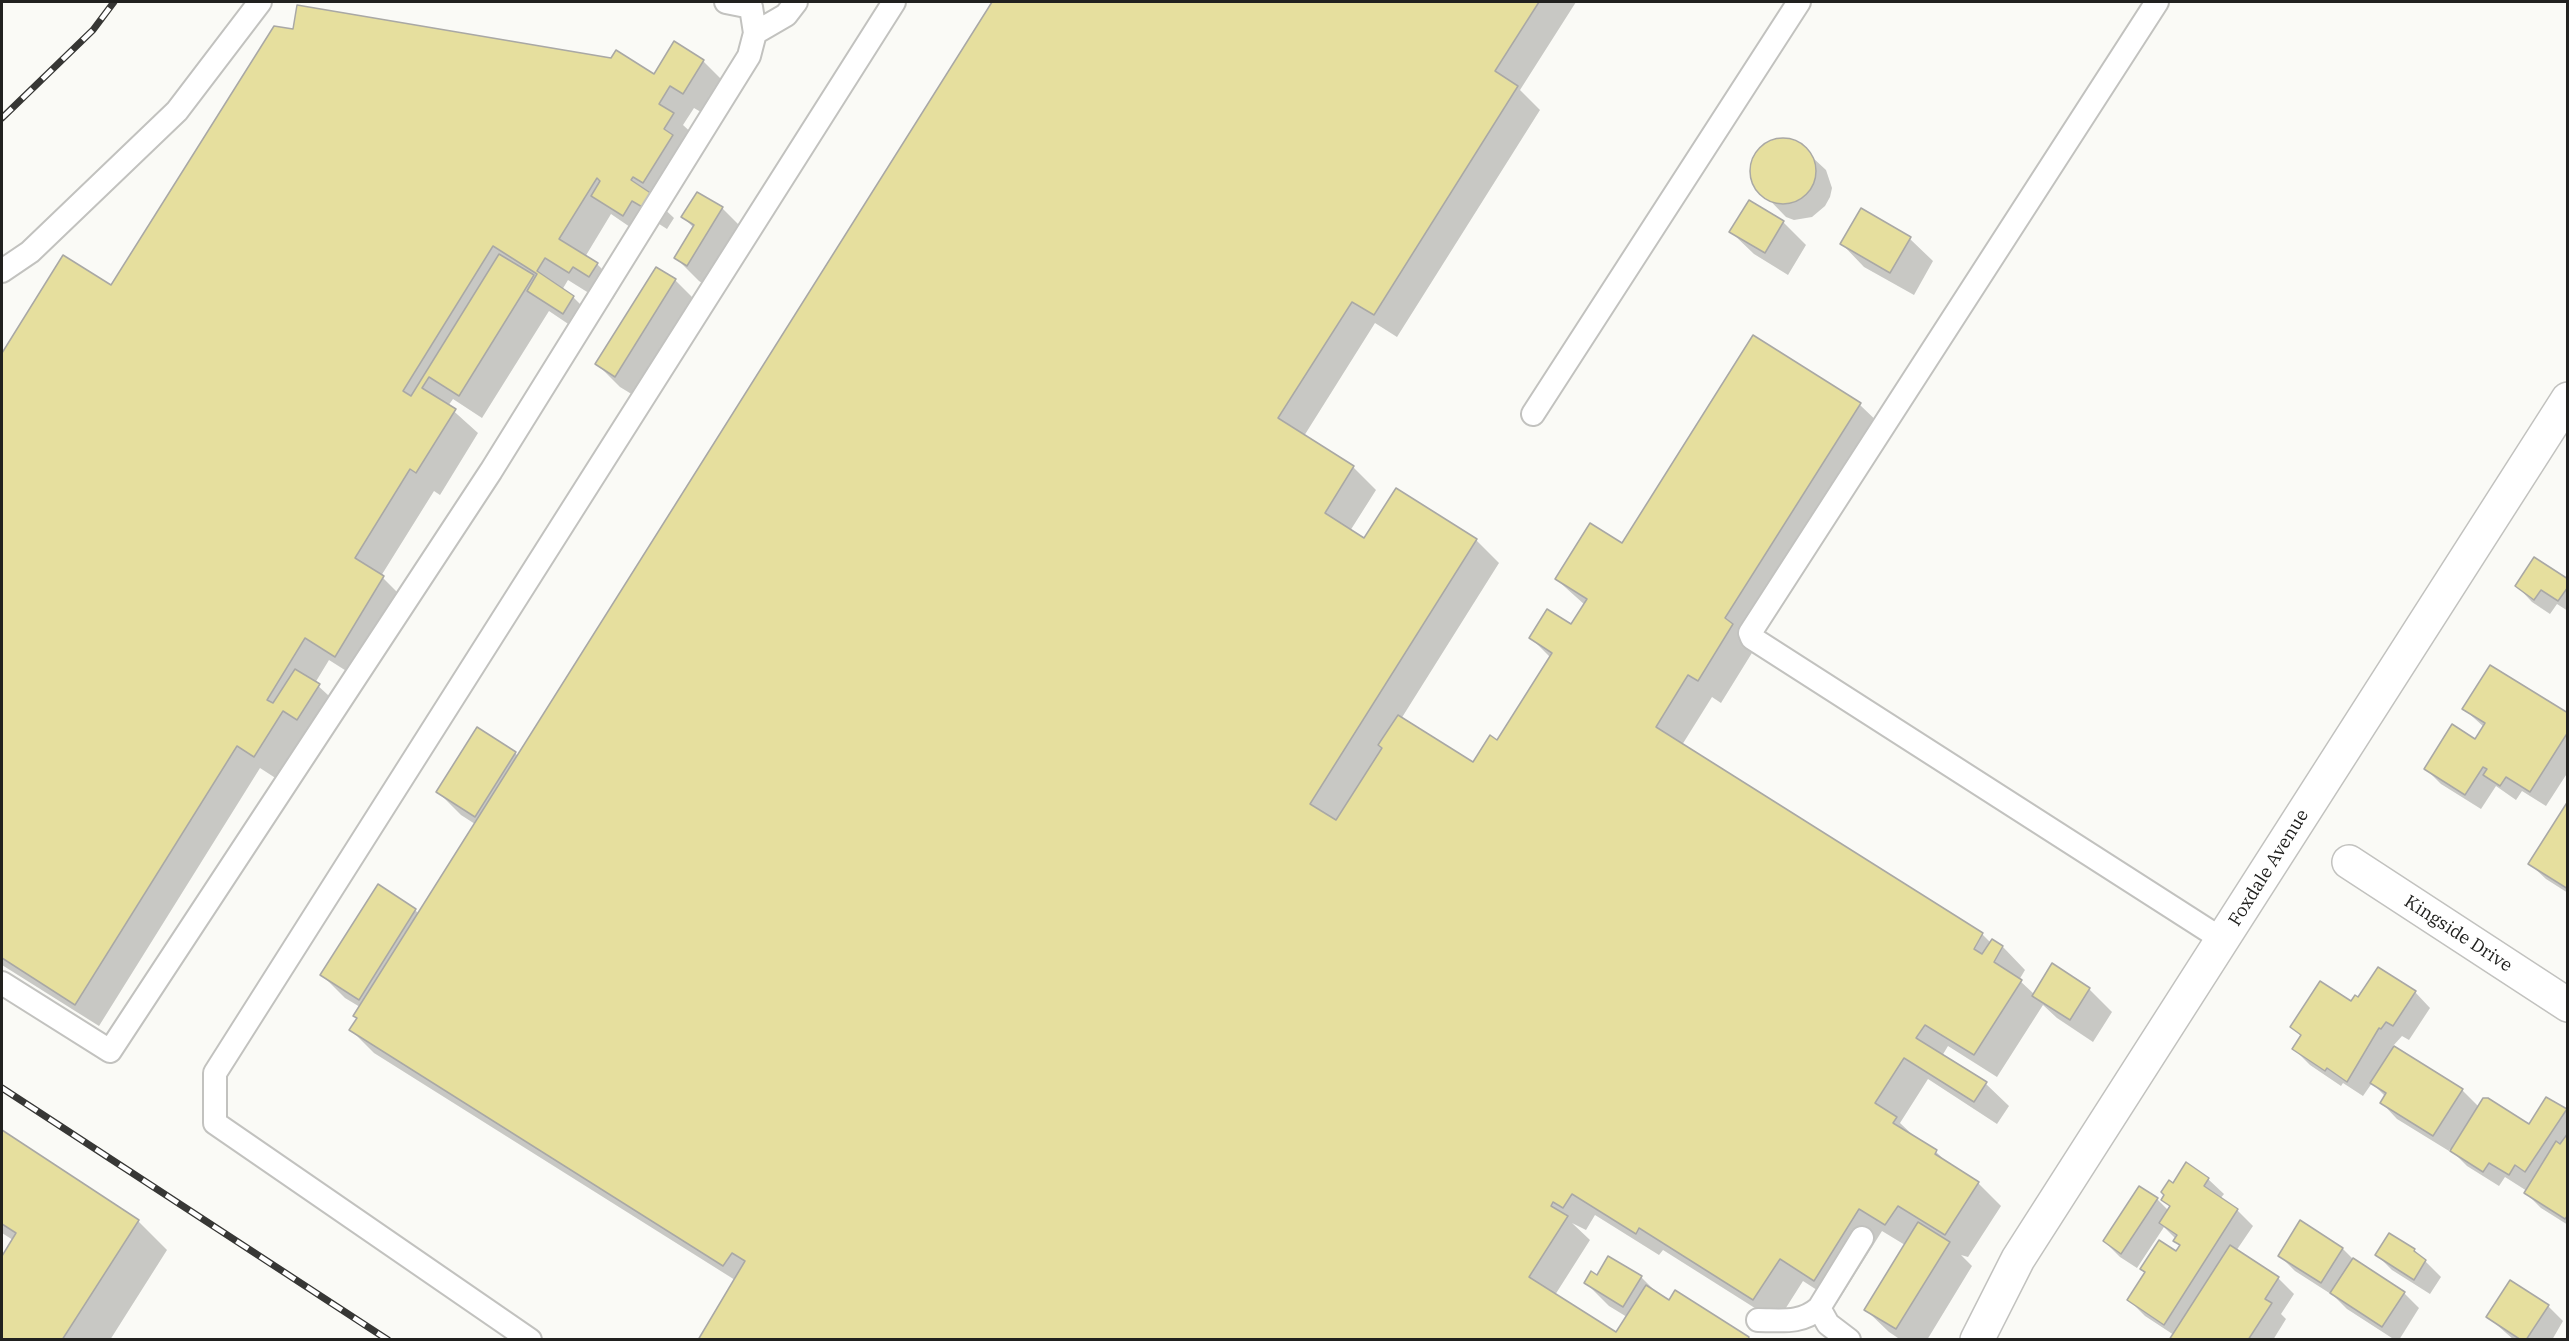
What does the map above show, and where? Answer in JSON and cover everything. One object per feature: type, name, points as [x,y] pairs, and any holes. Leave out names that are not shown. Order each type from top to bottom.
[{"type":"street","name":"Foxdale Avenue","points":[[1977,1340],[2018,1259],[2568,399]]},
{"type":"street","name":"Kingside Drive","points":[[2349,862],[2568,1005]]},
{"type":"lane","points":[[2,271],[30,252],[177,111],[260,2]]},
{"type":"lane","points":[[2,983],[110,1051],[491,471],[749,56],[755,33],[751,6],[726,2]]},
{"type":"lane","points":[[755,33],[786,15],[796,2]]},
{"type":"lane","points":[[530,1340],[215,1123],[215,1073],[894,2]]},
{"type":"lane","points":[[1533,414],[1799,2]]},
{"type":"lane","points":[[2157,2],[1750,633],[1752,638],[2223,940]]},
{"type":"lane","points":[[1758,1320],[1798,1320],[1809,1317],[1819,1308],[1862,1238]]},
{"type":"lane","points":[[1819,1308],[1828,1324],[1849,1340]]},
{"type":"building","points":[[992,2],[1539,2],[1495,71],[1518,86],[1374,315],[1352,302],[1278,418],[1354,466],[1325,513],[1364,538],[1396,488],[1477,539],[1310,804],[1336,820],[1382,748],[1378,745],[1398,715],[1473,762],[1490,735],[1497,740],[1552,653],[1529,638],[1547,609],[1571,624],[1587,599],[1555,579],[1590,523],[1622,543],[1753,335],[1861,403],[1725,618],[1733,624],[1698,681],[1688,675],[1656,727],[1983,933],[1974,949],[1982,954],[1992,939],[2003,946],[1994,962],[2022,980],[1974,1055],[1925,1025],[1916,1038],[1987,1082],[1974,1102],[1904,1058],[1875,1103],[1897,1117],[1893,1123],[1937,1150],[1935,1154],[1979,1182],[1945,1235],[1898,1206],[1885,1225],[1859,1209],[1814,1281],[1780,1259],[1753,1300],[1639,1228],[1636,1234],[1572,1194],[1563,1208],[1553,1202],[1551,1206],[1568,1216],[1529,1277],[1616,1332],[1646,1285],[1669,1300],[1675,1290],[1749,1337],[1748,1340],[698,1340],[745,1261],[732,1253],[723,1266],[349,1030],[357,1018],[353,1016]]},
{"type":"building","points":[[297,5],[611,58],[616,50],[654,74],[674,41],[704,60],[683,94],[670,86],[659,104],[674,113],[664,129],[673,135],[643,183],[633,177],[631,180],[652,194],[644,208],[632,201],[623,216],[591,196],[600,181],[597,178],[559,239],[598,263],[589,277],[573,267],[569,273],[545,258],[537,271],[574,296],[563,314],[527,291],[537,274],[493,246],[403,391],[411,396],[499,254],[534,275],[459,396],[429,377],[422,388],[456,409],[416,473],[410,469],[355,558],[384,576],[335,657],[305,638],[267,700],[273,703],[295,669],[320,684],[297,720],[283,711],[254,757],[237,746],[75,1005],[2,958],[2,353],[63,255],[111,285],[274,26],[293,29]]},
{"type":"building","points":[[1783,138],[1796,141],[1806,148],[1813,158],[1816,171],[1813,184],[1806,194],[1796,201],[1783,204],[1770,201],[1760,194],[1753,184],[1750,171],[1753,158],[1760,148],[1770,141]]},
{"type":"building","points":[[697,192],[723,207],[687,266],[674,258],[694,225],[681,217]]},
{"type":"building","points":[[1749,200],[1784,221],[1765,253],[1729,232]]},
{"type":"building","points":[[1861,208],[1911,237],[1890,273],[1840,244]]},
{"type":"building","points":[[656,267],[676,279],[615,377],[595,364]]},
{"type":"building","points":[[2534,557],[2568,579],[2568,587],[2558,601],[2541,590],[2534,600],[2515,586]]},
{"type":"building","points":[[2490,665],[2568,713],[2568,732],[2530,792],[2506,777],[2500,786],[2483,775],[2487,769],[2483,767],[2465,795],[2424,769],[2452,724],[2475,739],[2485,723],[2462,709]]},
{"type":"building","points":[[477,727],[516,752],[475,817],[436,792]]},
{"type":"building","points":[[2568,801],[2568,889],[2528,864]]},
{"type":"building","points":[[378,884],[416,909],[359,1000],[320,975]]},
{"type":"building","points":[[2052,963],[2090,988],[2070,1020],[2032,996]]},
{"type":"building","points":[[2378,967],[2416,991],[2393,1026],[2386,1022],[2381,1029],[2379,1028],[2347,1082],[2327,1068],[2325,1071],[2292,1049],[2301,1035],[2290,1027],[2320,981],[2351,1001],[2355,995],[2358,997]]},
{"type":"building","points":[[2394,1046],[2463,1089],[2433,1136],[2380,1103],[2386,1093],[2370,1083]]},
{"type":"building","points":[[2546,1097],[2567,1109],[2525,1172],[2515,1165],[2509,1175],[2489,1163],[2483,1172],[2450,1151],[2483,1098],[2488,1098],[2529,1124]]},
{"type":"building","points":[[2,1130],[139,1220],[62,1340],[2,1340],[2,1256],[16,1233],[2,1224]]},
{"type":"building","points":[[2568,1133],[2568,1215],[2565,1219],[2524,1193],[2556,1141],[2560,1144]]},
{"type":"building","points":[[2186,1162],[2209,1178],[2204,1186],[2238,1209],[2164,1325],[2127,1300],[2145,1272],[2140,1269],[2159,1240],[2176,1251],[2180,1245],[2173,1241],[2177,1235],[2159,1223],[2170,1206],[2161,1200],[2164,1195],[2161,1192],[2169,1180],[2173,1183]]},
{"type":"building","points":[[2139,1186],[2158,1198],[2121,1254],[2103,1241]]},
{"type":"building","points":[[2300,1220],[2343,1248],[2321,1283],[2278,1256]]},
{"type":"building","points":[[1918,1222],[1950,1242],[1896,1329],[1864,1310]]},
{"type":"building","points":[[2389,1233],[2415,1249],[2414,1251],[2426,1260],[2414,1280],[2375,1255]]},
{"type":"building","points":[[2230,1245],[2279,1277],[2265,1299],[2272,1303],[2248,1340],[2169,1340]]},
{"type":"building","points":[[1608,1256],[1642,1276],[1623,1307],[1584,1283],[1591,1271],[1597,1275]]},
{"type":"building","points":[[2353,1258],[2405,1292],[2382,1327],[2330,1293]]},
{"type":"building","points":[[2510,1280],[2549,1305],[2526,1340],[2521,1340],[2486,1317]]},
{"type":"railway","points":[[2,118],[93,30],[114,2]]},
{"type":"railway","points":[[2,1088],[388,1340]]}]
